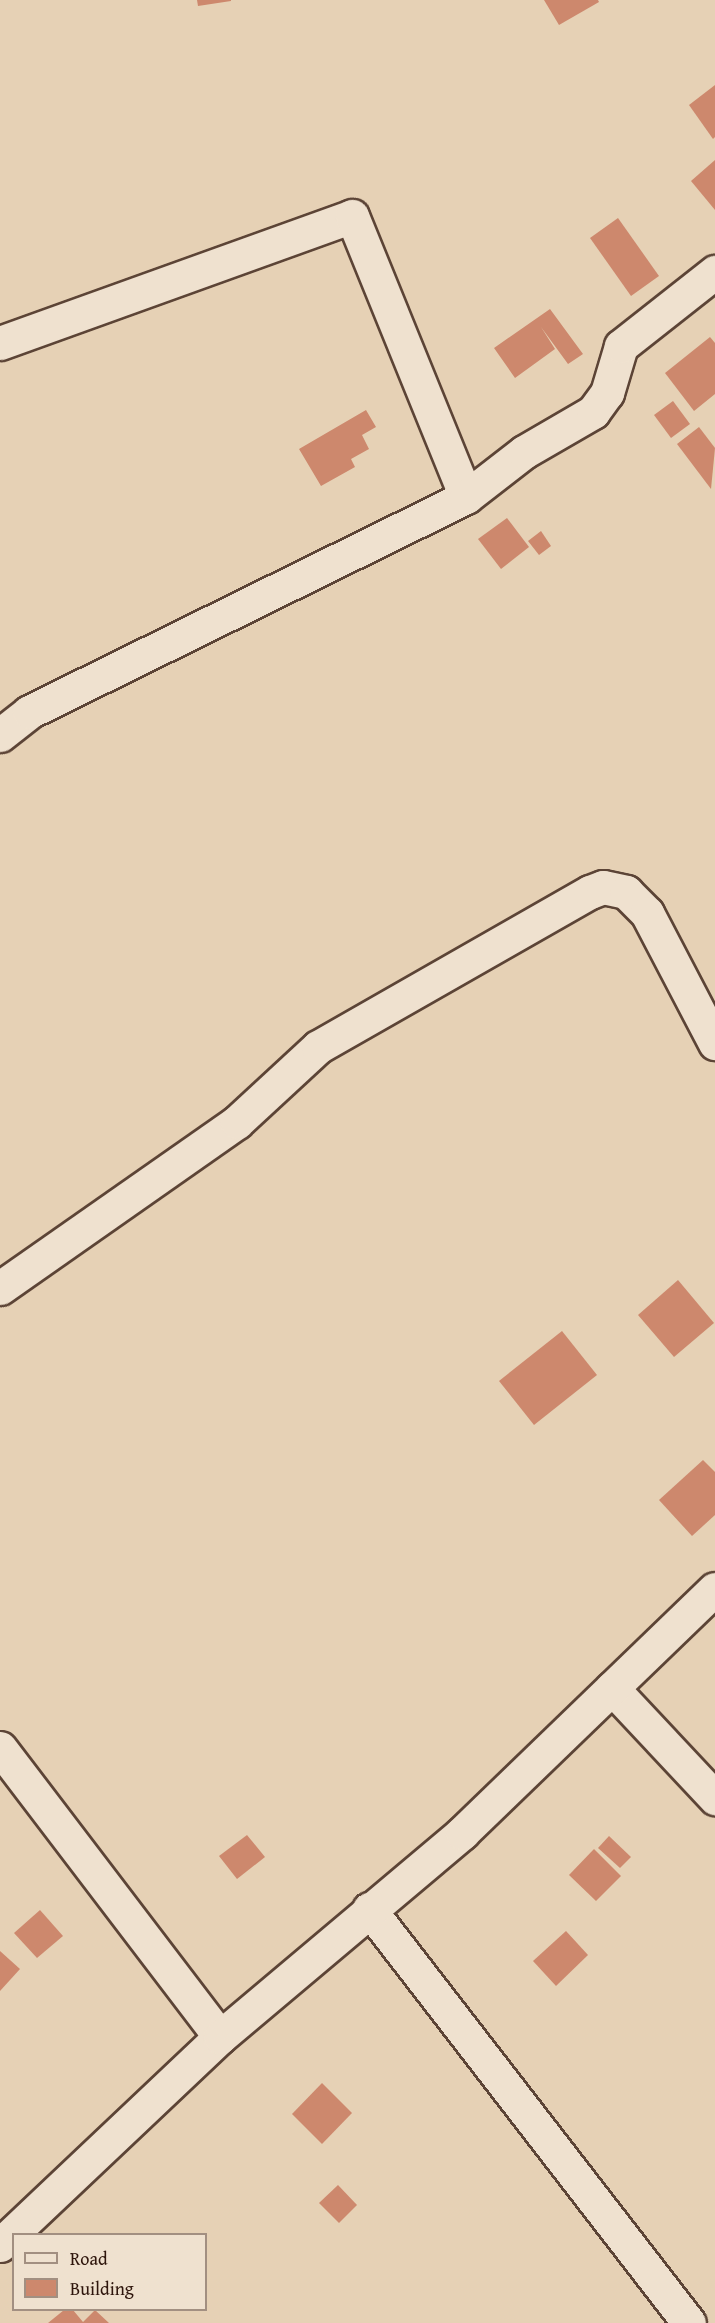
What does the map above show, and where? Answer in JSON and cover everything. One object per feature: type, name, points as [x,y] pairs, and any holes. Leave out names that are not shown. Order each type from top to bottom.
[{"type":"street","points":[[0,343],[352,216],[466,497]]},
{"type":"street","points":[[0,735],[28,712],[466,497],[524,452],[593,412],[607,393],[621,346],[715,272]]},
{"type":"street","points":[[0,1288],[237,1122],[318,1047],[603,887],[626,892],[646,913],[715,1043]]},
{"type":"street","points":[[13,2233],[220,2037],[462,1833],[715,1589]]},
{"type":"street","points":[[612,1688],[715,1798]]},
{"type":"street","points":[[0,1749],[220,2037]]},
{"type":"street","points":[[369,1910],[689,2323]]},
{"type":"street","points":[[0,2245],[12,2234]]},
{"type":"building","points":[[197,0],[231,0],[231,1],[198,6]]},
{"type":"building","points":[[544,0],[598,0],[599,2],[559,25]]},
{"type":"building","points":[[715,85],[715,137],[713,139],[689,105]]},
{"type":"building","points":[[715,160],[715,210],[691,181]]},
{"type":"building","points":[[618,218],[659,276],[631,296],[590,238]]},
{"type":"building","points":[[550,309],[583,354],[568,364],[541,327],[555,349],[515,378],[494,348]]},
{"type":"building","points":[[710,337],[715,343],[715,394],[694,411],[665,373]]},
{"type":"building","points":[[673,401],[690,424],[671,438],[654,415]]},
{"type":"building","points":[[366,410],[376,427],[362,435],[369,449],[351,459],[355,467],[321,486],[299,449]]},
{"type":"building","points":[[699,427],[715,448],[711,489],[677,444]]},
{"type":"building","points":[[507,518],[529,547],[501,569],[478,539]]},
{"type":"building","points":[[541,531],[551,546],[539,555],[528,541]]},
{"type":"building","points":[[678,1280],[714,1323],[674,1357],[638,1315]]},
{"type":"building","points":[[562,1331],[597,1375],[534,1425],[499,1381]]},
{"type":"building","points":[[703,1460],[715,1472],[715,1515],[692,1536],[659,1500]]},
{"type":"building","points":[[247,1835],[265,1857],[237,1879],[219,1856]]},
{"type":"building","points":[[609,1836],[631,1857],[620,1868],[598,1848]]},
{"type":"building","points":[[594,1849],[621,1876],[596,1901],[569,1875]]},
{"type":"building","points":[[40,1910],[63,1936],[37,1958],[14,1933]]},
{"type":"building","points":[[566,1931],[588,1955],[556,1986],[533,1961]]},
{"type":"building","points":[[0,1951],[20,1969],[0,1991]]},
{"type":"building","points":[[322,2083],[352,2113],[322,2144],[292,2114]]},
{"type":"building","points":[[338,2185],[357,2205],[339,2223],[319,2203]]},
{"type":"building","points":[[63,2311],[74,2311],[83,2322],[96,2311],[109,2323],[48,2323]]}]
